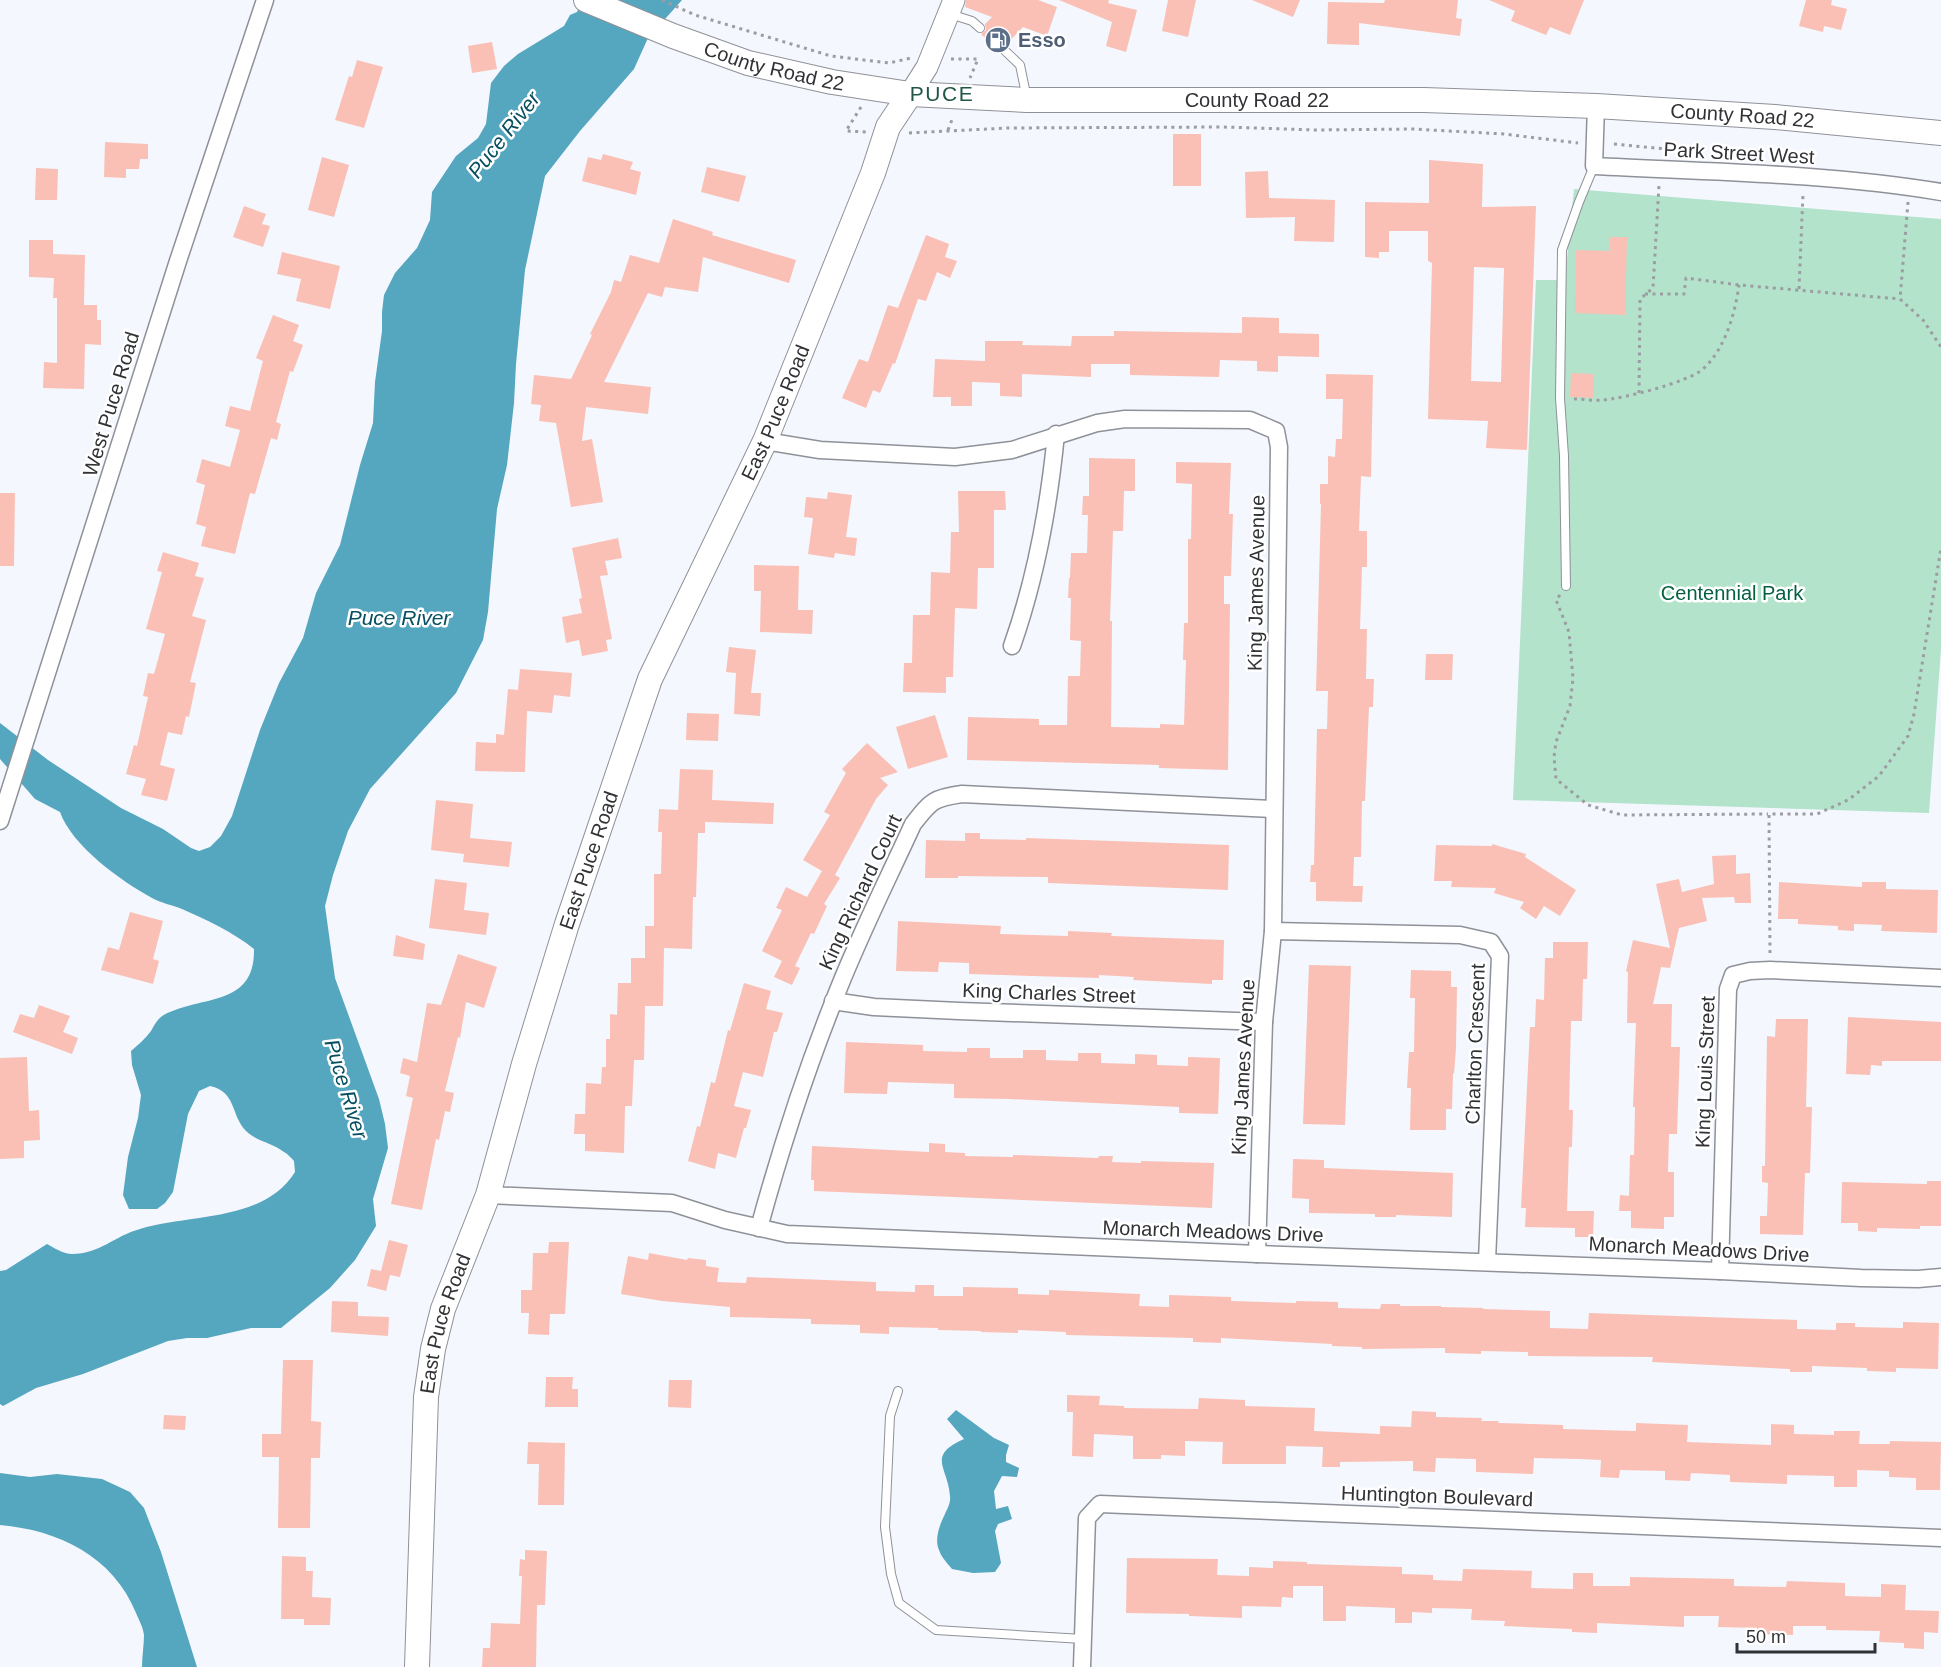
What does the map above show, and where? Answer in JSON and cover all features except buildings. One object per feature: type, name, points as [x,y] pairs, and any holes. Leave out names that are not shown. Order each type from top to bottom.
[{"type":"main road","name":"County Road 22","points":[[586,0],[673,36],[748,63],[832,82],[910,94],[1027,100],[1424,100],[1596,106],[1795,118],[1941,133]]},
{"type":"main road","name":"East Puce Road","points":[[417,1667],[426,1397],[433,1349],[443,1310],[488,1195],[524,1064],[567,924],[650,679],[765,441],[873,173],[888,127],[910,94]]},
{"type":"street","name":"West Puce Road","points":[[0,821],[178,261],[265,0]]},
{"type":"street","points":[[910,94],[927,67],[952,7]]},
{"type":"street","points":[[1594,166],[1596,106]]},
{"type":"street","name":"Park Street West","points":[[1594,166],[1803,177],[1941,192]]},
{"type":"street","name":"King James Avenue","points":[[765,441],[820,450],[955,457],[1012,450],[1056,434],[1097,423],[1125,419],[1250,420],[1276,431],[1279,447],[1272,931],[1264,1022],[1257,1254]]},
{"type":"street","points":[[1012,646],[1024,612],[1049,496],[1056,434]]},
{"type":"street","name":"King Richard Court","points":[[759,1228],[776,1165],[833,1001],[913,824],[929,804],[945,796],[962,794],[1274,809]]},
{"type":"street","name":"Charlton Crescent","points":[[1272,931],[1460,935],[1491,942],[1500,956],[1487,1261]]},
{"type":"street","name":"King Louis Street","points":[[1720,1271],[1728,989],[1733,975],[1770,970],[1941,978]]},
{"type":"street","name":"King Charles Street","points":[[833,1001],[959,1011],[1264,1022]]},
{"type":"street","name":"Monarch Meadows Drive","points":[[488,1195],[672,1203],[725,1220],[787,1234],[1861,1278],[1918,1279],[1941,1276]]},
{"type":"street","name":"Huntington Boulevard","points":[[1082,1667],[1087,1518],[1100,1504],[1941,1538]]},
{"type":"lane","points":[[952,7],[980,28]]},
{"type":"lane","points":[[1000,46],[1020,65],[1027,100]]},
{"type":"lane","points":[[1566,586],[1564,456],[1560,399],[1563,250],[1594,166]]},
{"type":"lane","points":[[898,1391],[890,1416],[885,1527],[891,1574],[899,1603],[936,1630],[1083,1639]]},
{"type":"path","points":[[662,0],[695,15],[831,56],[889,63]]},
{"type":"path","points":[[918,134],[1007,128],[1413,129],[1504,134],[1578,143]]},
{"type":"path","points":[[1638,393],[1640,298],[1653,288],[1659,169]]},
{"type":"path","points":[[1798,290],[1803,177]]},
{"type":"path","points":[[1900,298],[1909,187]]},
{"type":"path","points":[[1645,294],[1684,294],[1686,278],[1739,285],[1900,298],[1923,320],[1941,347]]},
{"type":"path","points":[[1560,399],[1603,400],[1638,393],[1689,378],[1703,369],[1718,349],[1735,310],[1739,285]]},
{"type":"path","points":[[1566,586],[1556,600],[1569,632],[1573,678],[1570,706],[1556,742],[1554,757],[1556,779],[1588,805],[1622,815],[1817,814],[1848,800],[1879,776],[1908,736],[1914,714],[1941,548]]},
{"type":"path","points":[[1769,814],[1770,970]]},
{"type":"green space","name":"Centennial Park","points":[[1574,189],[1941,219],[1941,649],[1929,813],[1513,800],[1536,280],[1565,280]]},
{"type":"water","name":"Puce River","points":[[583,0],[682,0],[648,38],[634,69],[580,131],[545,176],[525,270],[507,465],[497,509],[488,612],[483,640],[456,693],[370,789],[348,831],[325,906],[335,978],[379,1099],[385,1124],[388,1148],[373,1199],[376,1226],[355,1260],[330,1288],[281,1328],[251,1328],[207,1338],[168,1341],[83,1374],[36,1388],[3,1406],[0,1404],[0,1271],[6,1270],[47,1244],[66,1253],[82,1253],[99,1248],[140,1229],[225,1214],[246,1208],[265,1200],[281,1188],[295,1172],[294,1161],[280,1149],[246,1131],[225,1093],[210,1086],[199,1091],[188,1114],[173,1192],[157,1209],[129,1209],[123,1195],[128,1157],[141,1095],[132,1065],[131,1051],[147,1036],[163,1015],[226,996],[237,989],[246,980],[252,967],[254,949],[210,922],[152,898],[112,872],[86,850],[66,825],[60,812],[35,799],[0,759],[0,723],[48,760],[121,808],[163,829],[191,848],[199,851],[210,847],[221,836],[232,816],[260,730],[279,683],[303,638],[316,593],[340,545],[373,423],[384,295],[395,273],[417,248],[430,220],[432,192],[456,156],[478,138],[486,124],[491,83],[504,66],[518,54],[564,26],[570,15],[577,12]]},
{"type":"water","points":[[956,1410],[994,1438],[1009,1445],[1006,1462],[1019,1468],[1017,1477],[1002,1476],[994,1491],[996,1509],[1008,1506],[1012,1519],[998,1524],[995,1531],[1001,1563],[995,1572],[973,1573],[952,1569],[941,1555],[938,1546],[938,1532],[950,1499],[942,1457],[952,1445],[964,1439],[947,1419]]},
{"type":"water","points":[[0,1473],[30,1477],[57,1474],[102,1479],[130,1492],[144,1508],[161,1552],[197,1667],[142,1667],[143,1629],[126,1593],[98,1561],[81,1550],[42,1533],[0,1525]]},
{"type":"place","name":"Esso","points":[[998,40]]},
{"type":"district","name":"PUCE","points":[[942,94]]}]
